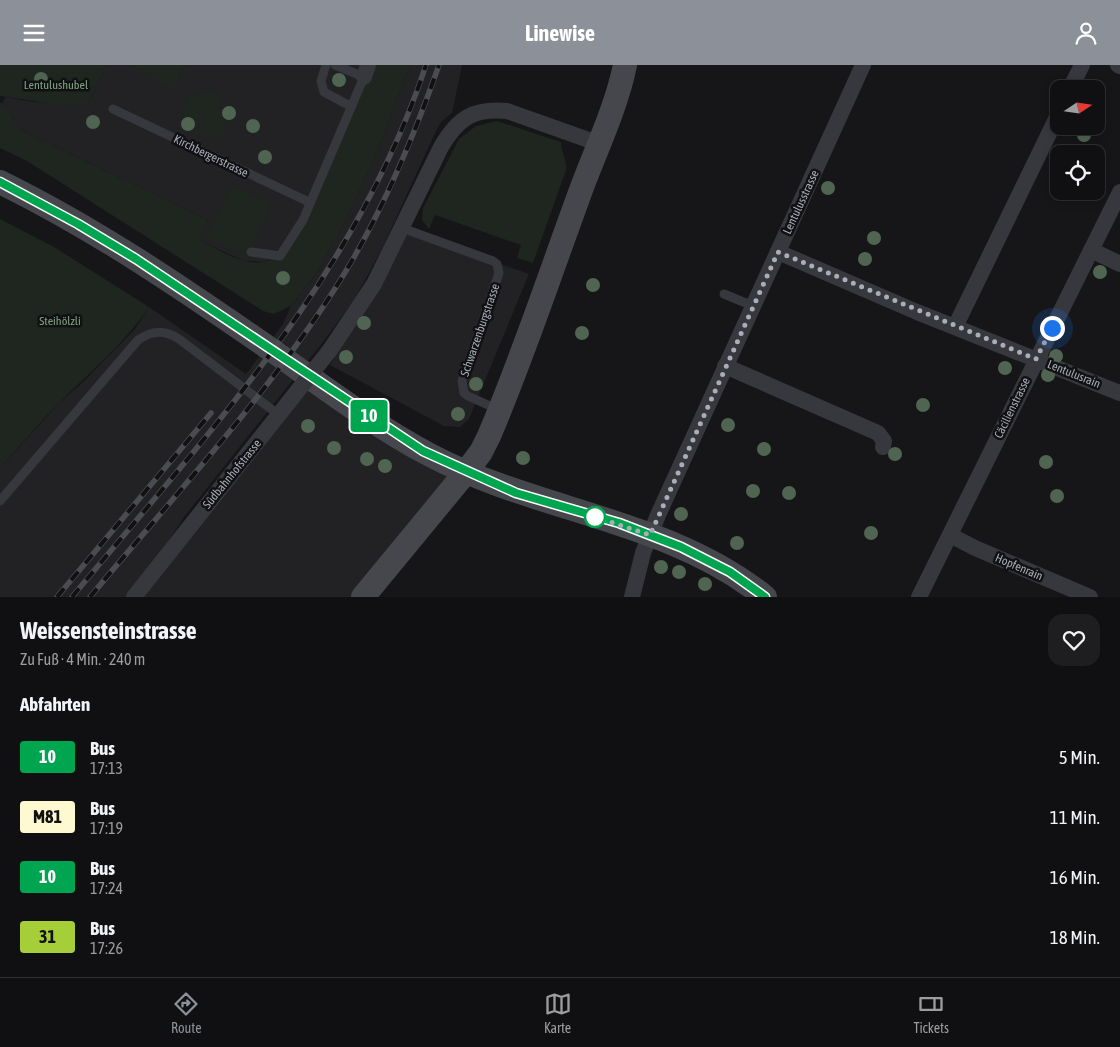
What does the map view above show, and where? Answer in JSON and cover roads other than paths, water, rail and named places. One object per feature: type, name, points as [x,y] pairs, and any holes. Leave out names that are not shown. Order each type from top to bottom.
[{"type":"main road","points":[[363,597],[481,452],[499,410],[619,93],[625,65]]},
{"type":"main road","points":[[0,182],[78,224],[136,259],[423,451],[466,472],[524,496],[650,535],[719,566],[765,597]]},
{"type":"street","name":"Lentulusstrasse","points":[[632,597],[650,535],[863,65]]},
{"type":"street","points":[[1074,80],[1082,65]]},
{"type":"street","points":[[402,228],[450,132],[460,121],[474,114],[491,109],[507,111],[600,144]]},
{"type":"street","points":[[955,327],[1050,132]]},
{"type":"street","name":"Cäcilienstrasse","points":[[919,597],[1120,192]]},
{"type":"street","name":"Südbahnhofstrasse","points":[[134,597],[330,350],[374,284],[402,228]]},
{"type":"street","points":[[1091,250],[1120,264]]},
{"type":"street","name":"Lentulusrain","points":[[778,252],[955,327],[1120,393]]},
{"type":"street","points":[[725,366],[878,433],[883,439],[883,447]]},
{"type":"street","name":"Hopfenrain","points":[[950,535],[975,548],[1090,597]]},
{"type":"lane","points":[[326,65],[321,81],[324,92],[350,105]]},
{"type":"lane","points":[[251,252],[280,256],[303,220],[366,71],[334,65]]},
{"type":"lane","name":"Kirchbergerstrasse","points":[[113,109],[309,202]]},
{"type":"lane","name":"Schwarzenburgstrasse","points":[[402,228],[494,261],[497,264],[499,273],[462,381],[464,393],[499,410]]},
{"type":"lane","points":[[724,294],[753,306]]},
{"type":"lane","points":[[0,501],[138,340],[147,334],[168,332],[284,409]]},
{"type":"railway","points":[[72,597],[226,411],[275,347],[320,282],[361,213],[397,141],[426,65]]},
{"type":"railway","points":[[90,597],[218,446],[280,368],[336,287],[367,234],[394,179],[439,65]]},
{"type":"railway","points":[[57,597],[211,413]]},
{"type":"park label","name":"Lentulushubel","points":[[56,85]]},
{"type":"park label","name":"Steihölzli","points":[[60,321]]}]
